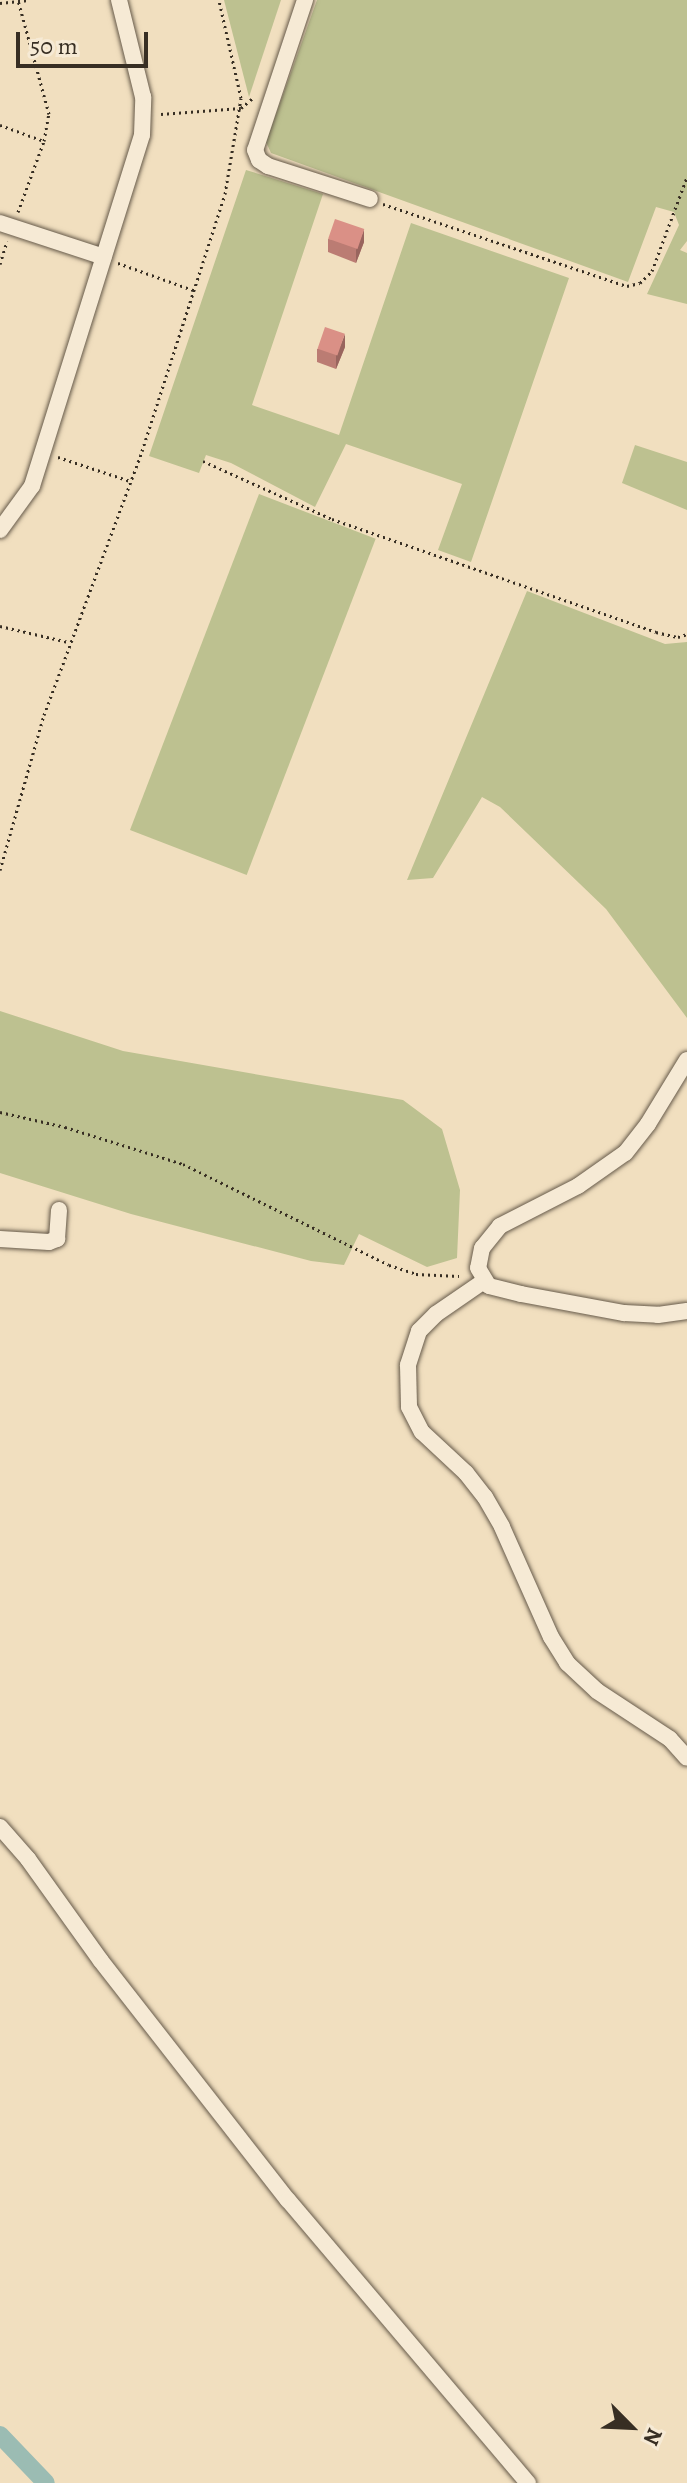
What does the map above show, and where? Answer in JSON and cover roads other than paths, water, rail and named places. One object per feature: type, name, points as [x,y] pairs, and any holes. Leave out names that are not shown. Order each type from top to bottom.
[{"type":"street","points":[[0,530],[32,486],[133,173],[145,115],[119,0]]},
{"type":"street","points":[[305,0],[255,150],[259,160],[268,166],[370,199]]},
{"type":"street","points":[[6,225],[104,257]]},
{"type":"street","points":[[482,1278],[482,1248],[500,1226],[578,1186],[625,1153],[648,1124],[687,1060]]},
{"type":"street","points":[[0,1239],[49,1242],[57,1239],[59,1210]]},
{"type":"street","points":[[482,1278],[496,1289],[613,1312],[649,1315],[687,1311]]},
{"type":"street","points":[[482,1278],[419,1331],[408,1365],[409,1407],[422,1432],[466,1473],[485,1497],[502,1527],[551,1637],[567,1663],[597,1691],[670,1739],[687,1758]]},
{"type":"street","points":[[0,1827],[28,1859],[101,1961],[288,2200],[528,2483]]},
{"type":"waterway","points":[[0,2435],[46,2483]]}]
